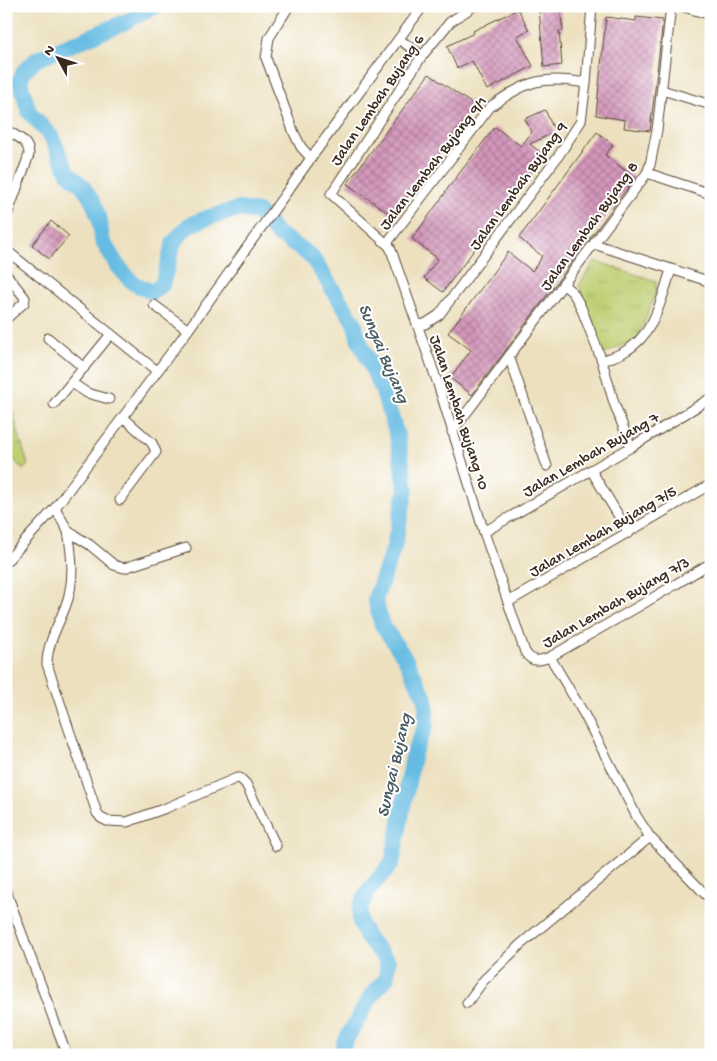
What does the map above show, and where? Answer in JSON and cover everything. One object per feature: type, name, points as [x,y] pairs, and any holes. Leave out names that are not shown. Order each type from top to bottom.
[{"type":"street","points":[[289,6],[269,38],[266,58],[294,133],[301,147],[311,158]]},
{"type":"street","points":[[6,562],[55,508],[188,330],[255,235],[423,6]]},
{"type":"street","name":"Jalan Lembah Bujang 6","points":[[331,194],[422,56],[450,22],[474,6]]},
{"type":"street","name":"Jalan Lembah Bujang 9","points":[[418,325],[425,324],[439,315],[560,155],[581,121],[592,6]]},
{"type":"street","name":"Jalan Lembah Bujang 8","points":[[452,432],[647,173],[656,137],[671,6]]},
{"type":"street","points":[[682,6],[711,15]]},
{"type":"street","points":[[399,39],[422,56]]},
{"type":"street","name":"Jalan Lembah Bujang 9/1","points":[[387,244],[490,106],[506,95],[536,81],[551,79],[586,83]]},
{"type":"street","points":[[662,90],[711,105]]},
{"type":"street","points":[[6,218],[29,155],[29,150],[24,141],[8,131]]},
{"type":"street","points":[[647,173],[711,194]]},
{"type":"street","name":"Jalan Lembah Bujang 10","points":[[331,194],[387,244],[392,251],[438,384],[484,532],[525,652],[532,660]]},
{"type":"street","points":[[594,244],[711,282]]},
{"type":"street","points":[[6,250],[157,371]]},
{"type":"street","points":[[602,360],[624,352],[640,340],[648,330],[671,270]]},
{"type":"street","points":[[6,274],[25,298],[24,303],[6,319]]},
{"type":"street","points":[[563,284],[577,297],[602,360],[614,403],[631,447]]},
{"type":"street","points":[[154,305],[188,330]]},
{"type":"street","points":[[54,404],[111,334]]},
{"type":"street","points":[[48,338],[84,368]]},
{"type":"street","points":[[509,356],[547,466]]},
{"type":"street","points":[[72,383],[88,393],[109,399]]},
{"type":"street","name":"Jalan Lembah Bujang 7","points":[[484,532],[631,447],[711,398]]},
{"type":"street","points":[[120,500],[156,452],[152,442],[123,416]]},
{"type":"street","points":[[592,470],[629,533]]},
{"type":"street","name":"Jalan Lembah Bujang 7/5","points":[[508,602],[711,484]]},
{"type":"street","points":[[55,508],[68,531],[72,549],[71,587],[47,653],[47,664],[101,818],[107,821],[127,822],[240,778],[246,784],[276,846]]},
{"type":"street","points":[[68,531],[120,568],[186,548]]},
{"type":"street","name":"Jalan Lembah Bujang 7/3","points":[[532,660],[550,657],[711,563]]},
{"type":"street","points":[[550,657],[584,714],[637,818],[650,837],[705,894],[711,897]]},
{"type":"street","points":[[467,1003],[484,980],[521,944],[650,837]]},
{"type":"street","points":[[6,891],[67,1055]]},
{"type":"green space","points":[[595,261],[656,281],[656,293],[637,340],[603,354],[579,285]]},
{"type":"green space","points":[[6,368],[11,408],[28,465],[23,470],[6,450]]},
{"type":"building","points":[[560,7],[563,31],[559,31],[562,65],[544,67],[539,9]]},
{"type":"building","points":[[518,9],[529,30],[517,36],[533,66],[487,90],[472,61],[457,68],[447,46]]},
{"type":"building","points":[[606,17],[636,21],[636,17],[663,20],[650,131],[624,128],[625,120],[596,115]]},
{"type":"building","points":[[429,74],[475,106],[393,216],[347,184]]},
{"type":"building","points":[[545,110],[555,132],[530,144],[544,155],[443,292],[424,278],[438,259],[412,239],[495,127],[521,146],[532,132],[525,119]]},
{"type":"building","points":[[597,132],[613,145],[605,155],[635,178],[472,395],[450,378],[471,350],[448,333],[508,252],[532,271],[541,259],[542,256],[519,238]]},
{"type":"building","points":[[51,221],[69,236],[49,259],[32,245]]},
{"type":"waterway","name":"Sungai Bujang","points":[[156,6],[123,23],[37,59],[24,71],[20,81],[29,112],[51,136],[68,173],[82,185],[93,202],[100,221],[102,240],[117,265],[133,283],[152,292],[162,285],[174,242],[189,225],[239,209],[258,212],[275,232],[311,256],[354,322],[359,340],[382,389],[397,435],[406,489],[394,547],[375,599],[382,625],[405,658],[426,700],[426,725],[414,752],[392,863],[368,891],[360,907],[360,922],[366,936],[388,962],[386,979],[371,996],[343,1045],[345,1055]]}]
